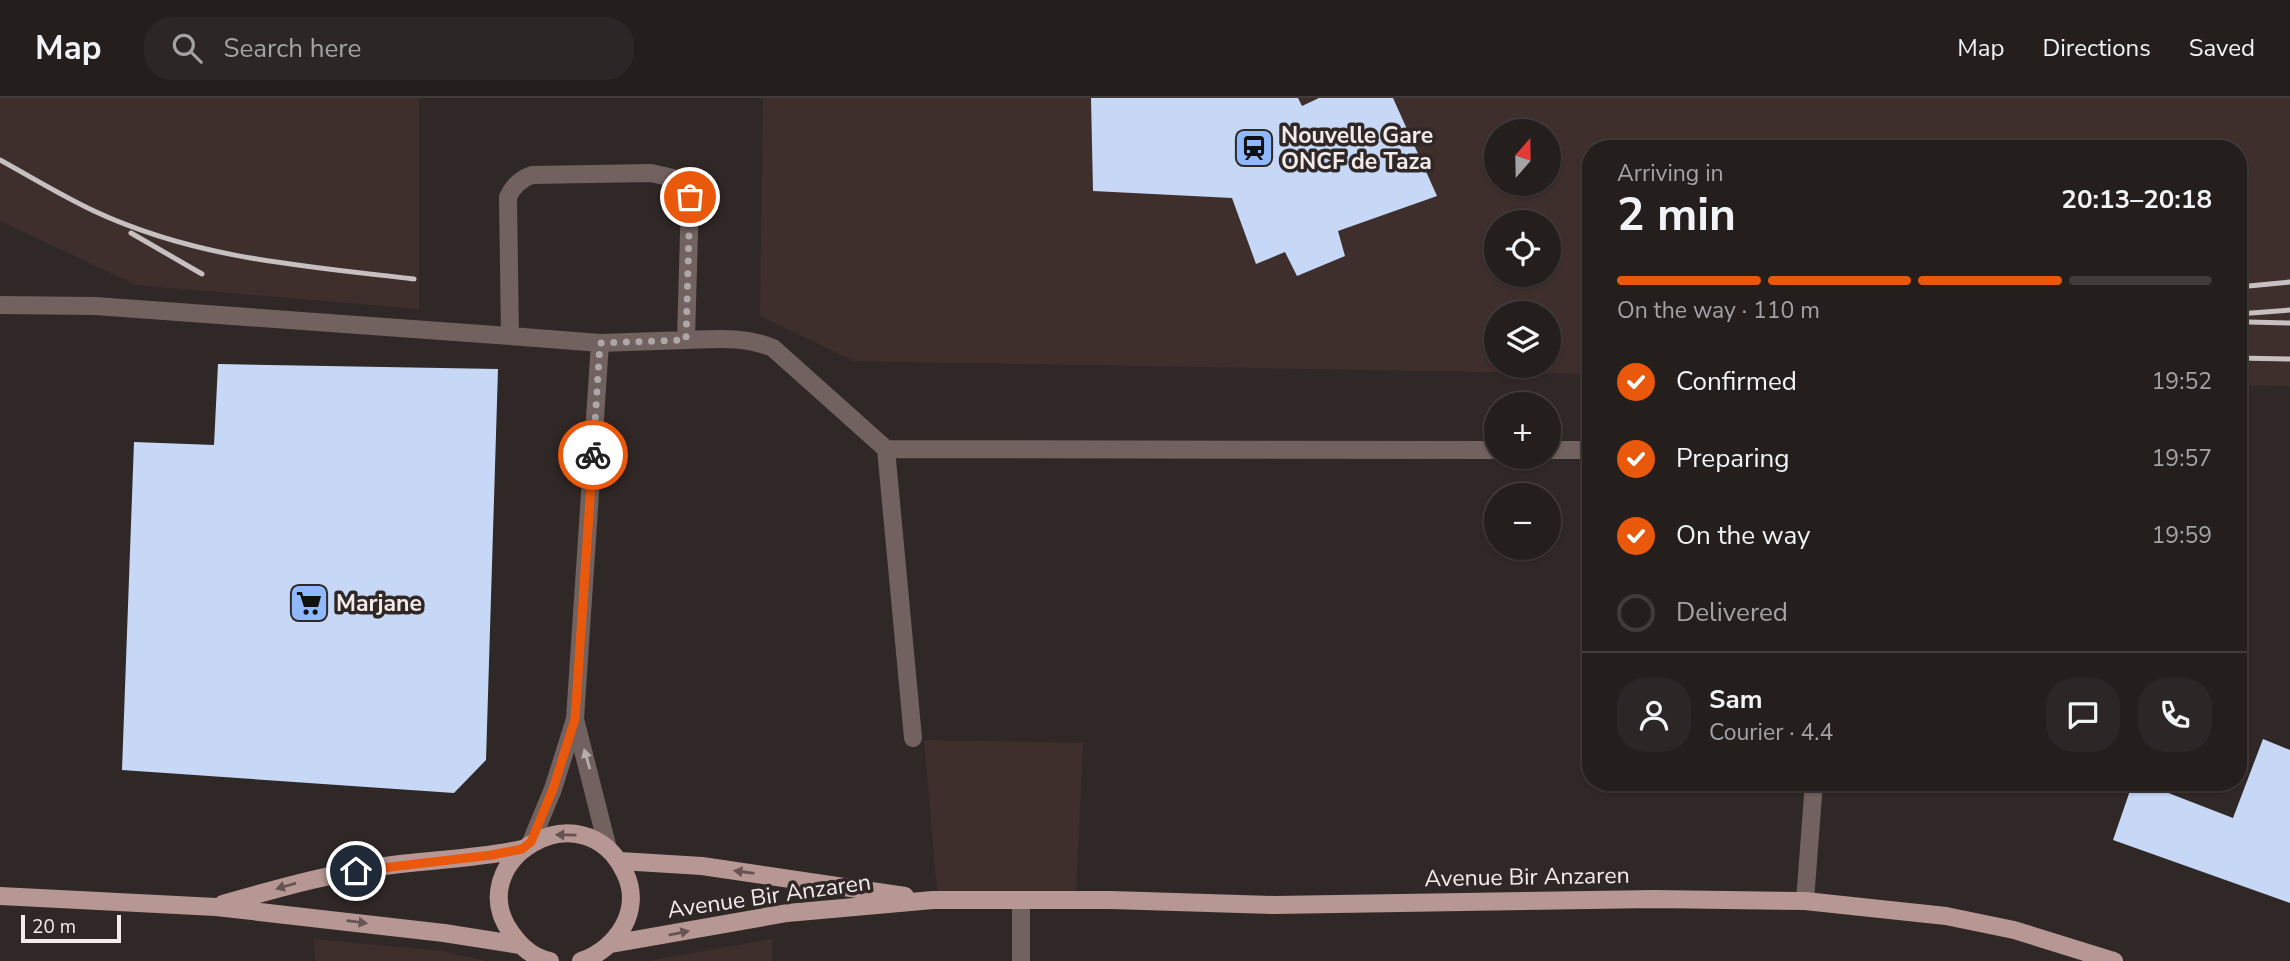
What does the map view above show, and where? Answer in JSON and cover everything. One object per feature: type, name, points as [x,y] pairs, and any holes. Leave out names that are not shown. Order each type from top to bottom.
[{"type":"main road","points":[[216,906],[314,878],[398,864],[492,855],[557,833],[584,835],[614,855],[629,887],[629,914],[622,930],[604,953]]},
{"type":"main road","points":[[525,952],[507,928],[500,907],[500,897],[508,866],[526,845]]},
{"type":"main road","name":"Avenue Bir Anzaren","points":[[614,855],[933,900]]},
{"type":"main road","points":[[0,896],[216,906],[444,933],[525,952],[550,961]]},
{"type":"main road","name":"Avenue Bir Anzaren","points":[[582,961],[604,953],[787,914],[933,900],[1274,905],[1654,899],[1805,901],[1947,916],[2014,930],[2114,961]]},
{"type":"street","points":[[510,336],[508,197],[511,189],[522,178],[532,175],[651,173],[673,178],[690,197],[686,340]]},
{"type":"street","points":[[0,305],[95,306],[600,343],[739,339],[756,341],[773,348],[886,449],[1484,450]]},
{"type":"street","points":[[526,845],[553,789],[575,719],[600,343]]},
{"type":"street","points":[[886,449],[913,738]]},
{"type":"street","points":[[1561,450],[1582,450]]},
{"type":"street","points":[[575,719],[614,855]]},
{"type":"street","points":[[1805,901],[1813,791]]},
{"type":"street","points":[[1021,900],[1021,961]]},
{"type":"shaded area","points":[[0,98],[419,98],[419,309],[136,285],[0,221]]},
{"type":"shaded area","points":[[763,98],[2290,98],[2290,386],[2247,385],[2247,140],[1582,140],[1582,374],[1561,373],[1561,301],[1484,301],[1484,372],[854,361],[760,316]]},
{"type":"shaded area","points":[[924,740],[1083,743],[1076,895],[937,891]]},
{"type":"shaded area","points":[[314,939],[441,951],[487,961],[315,961]]},
{"type":"shaded area","points":[[772,939],[772,961],[648,961]]},
{"type":"building","name":"Nouvelle Gare ONCF de Taza","points":[[1091,98],[1298,98],[1302,106],[1319,98],[1393,98],[1437,196],[1338,231],[1345,256],[1297,276],[1285,252],[1256,264],[1232,198],[1093,191]]},
{"type":"building","name":"Marjane","points":[[218,364],[498,369],[486,760],[454,793],[122,770],[134,442],[214,445]]},
{"type":"building","points":[[2263,739],[2290,750],[2290,903],[2113,840],[2130,791],[2163,791],[2233,818],[2243,791],[2247,791],[2247,781]]},
{"type":"railway","points":[[0,160],[94,211],[172,240],[251,258],[414,279]]},
{"type":"railway","points":[[131,233],[202,274]]},
{"type":"railway","points":[[2247,286],[2290,282]]},
{"type":"railway","points":[[2247,313],[2290,310]]},
{"type":"railway","points":[[2249,322],[2290,323]]},
{"type":"railway","points":[[2247,358],[2290,359]]},
{"type":"way so far","points":[[593,455],[600,343],[686,340],[690,197]]},
{"type":"place","name":"Nouvelle Gare ONCF de Taza","points":[[1254,148]]},
{"type":"place","name":"Marjane","points":[[309,603]]},
{"type":"route","points":[[356,871],[492,855],[522,849],[531,842],[553,789],[575,719],[593,455]]}]
